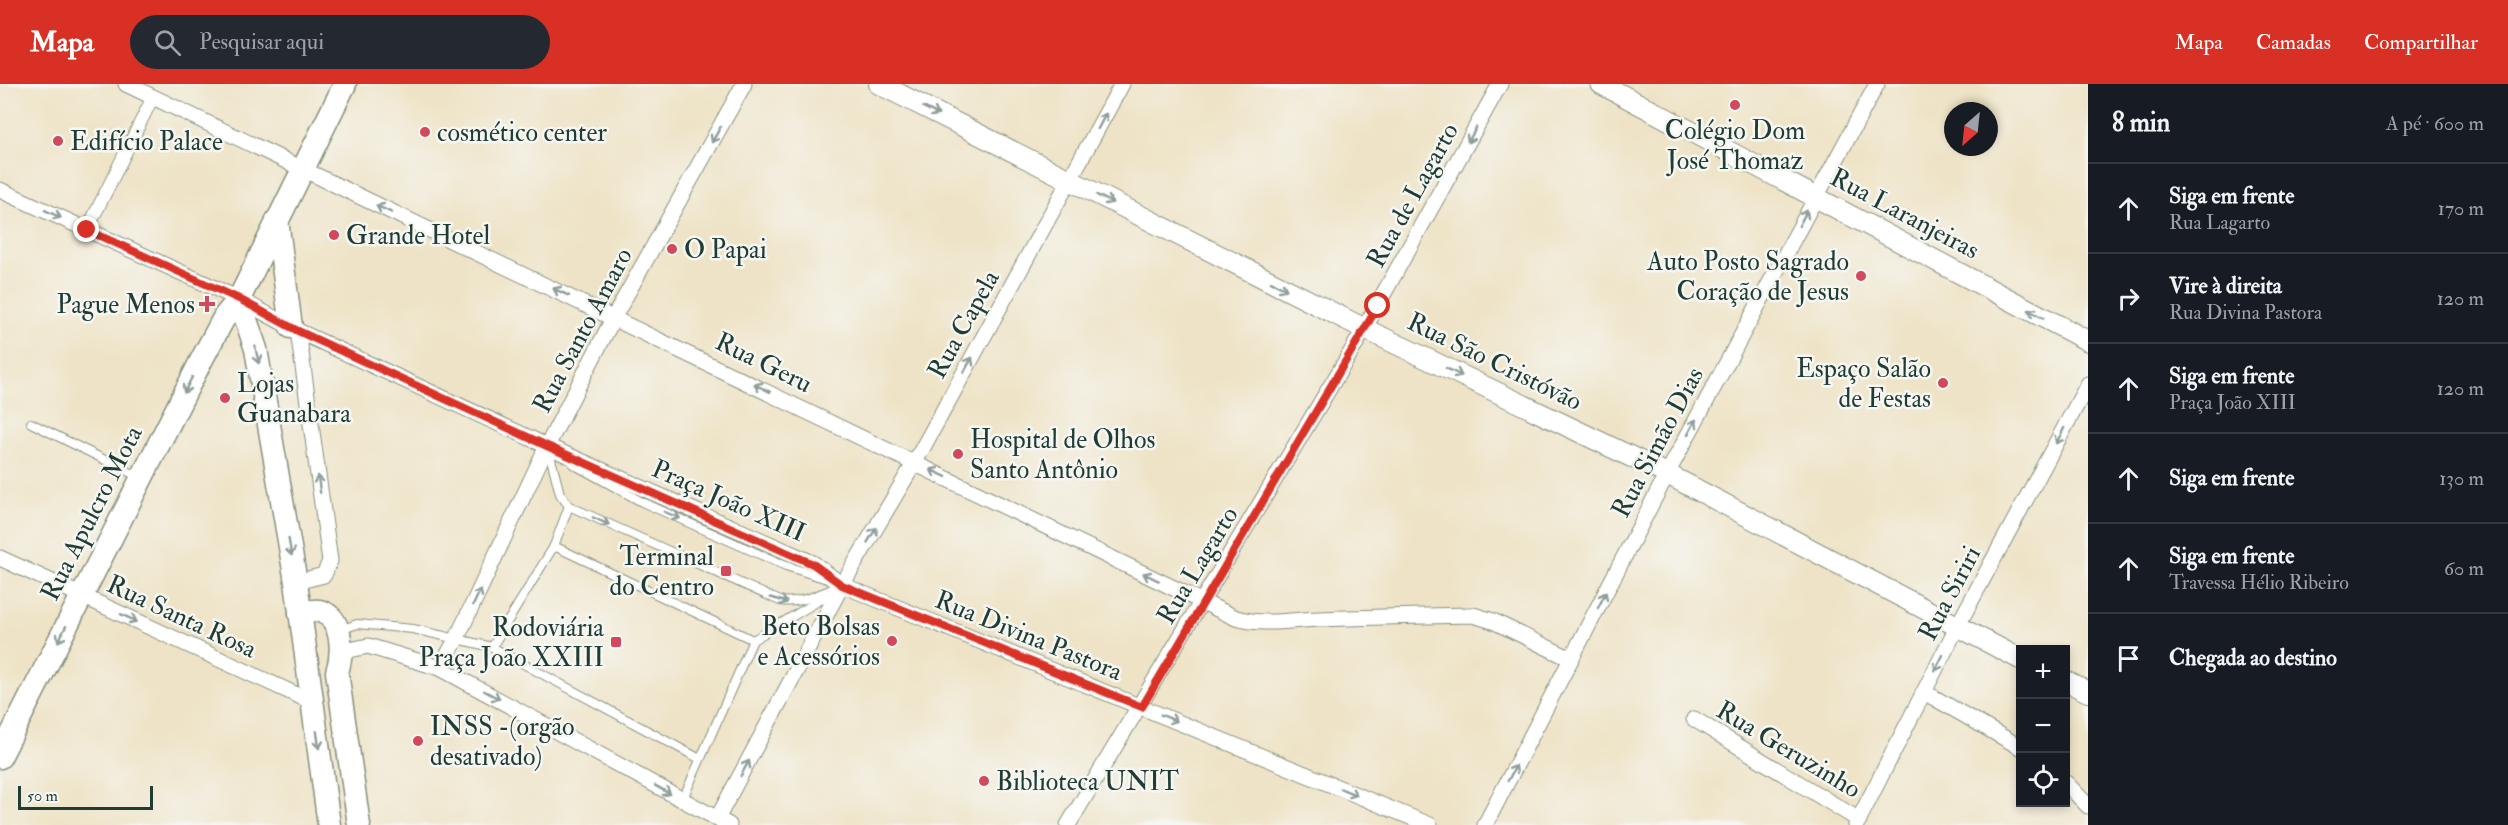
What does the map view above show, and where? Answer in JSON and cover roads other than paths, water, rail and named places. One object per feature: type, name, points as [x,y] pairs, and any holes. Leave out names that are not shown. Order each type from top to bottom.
[{"type":"main road","name":"Rua Apulcro Mota","points":[[0,757],[215,333],[239,299],[345,84]]},
{"type":"main road","points":[[277,220],[294,329]]},
{"type":"main road","points":[[239,299],[256,349],[296,582],[329,825]]},
{"type":"main road","points":[[300,613],[320,612],[328,616],[341,648],[337,672],[338,684],[359,825]]},
{"type":"street","name":"Rua Geru","points":[[126,84],[301,170],[614,316],[1236,618],[1256,624],[1317,619],[1473,615],[1493,621],[1571,659]]},
{"type":"street","name":"Rua Santo Amaro","points":[[440,668],[456,640],[547,446],[614,316],[744,84]]},
{"type":"street","name":"Rua São Cristóvão","points":[[879,84],[1365,329],[1667,474],[2016,657]]},
{"type":"street","name":"Rua Capela","points":[[842,585],[915,462],[1122,84]]},
{"type":"street","name":"Rua de Lagarto","points":[[1365,329],[1500,84]]},
{"type":"street","name":"Rua Laranjeiras","points":[[1601,84],[2088,341]]},
{"type":"street","name":"Rua Simão Dias","points":[[1485,825],[1667,474],[1877,84]]},
{"type":"street","points":[[87,230],[153,97]]},
{"type":"street","name":"Praça João XIII","points":[[0,190],[239,299],[294,329],[547,446],[813,564],[842,585]]},
{"type":"street","points":[[294,329],[330,561],[324,575],[296,582]]},
{"type":"street","name":"Rua Lagarto","points":[[1068,825],[1142,707],[1365,329]]},
{"type":"street","name":"Rua Siriri","points":[[1857,822],[1957,627],[2088,384]]},
{"type":"street","name":"Rua Santa Rosa","points":[[0,558],[312,702]]},
{"type":"street","points":[[341,648],[350,650],[368,646],[440,668],[723,822],[842,585]]},
{"type":"street","name":"Rua Divina Pastora","points":[[842,585],[1430,825]]},
{"type":"street","points":[[2070,683],[2088,693]]},
{"type":"street","points":[[1924,692],[2016,745]]},
{"type":"street","name":"Rua Geruzinho","points":[[1694,719],[1857,822]]},
{"type":"street","points":[[2070,787],[2088,806]]},
{"type":"lane","points":[[31,423],[141,478]]},
{"type":"lane","points":[[547,446],[560,494],[569,506],[780,601],[792,603],[842,585]]},
{"type":"lane","points":[[492,647],[554,546],[569,506]]},
{"type":"lane","points":[[554,546],[753,640]]},
{"type":"lane","points":[[682,801],[753,640],[796,617],[842,585]]},
{"type":"lane","points":[[341,648],[346,628],[357,624],[413,629],[492,647],[700,759]]},
{"type":"place","name":"Colégio Dom José Thomaz","points":[[1735,105]]},
{"type":"place","name":"cosmético center","points":[[425,132]]},
{"type":"place","name":"Edifício Palace","points":[[58,141]]},
{"type":"place","name":"Grande Hotel","points":[[334,235]]},
{"type":"place","name":"O Papai","points":[[672,249]]},
{"type":"place","name":"Auto Posto Sagrado Coração de Jesus","points":[[1861,276]]},
{"type":"place","name":"Pague Menos","points":[[207,304]]},
{"type":"place","name":"Espaço Salão de Festas","points":[[1943,383]]},
{"type":"place","name":"Lojas Guanabara","points":[[225,398]]},
{"type":"place","name":"Hospital de Olhos Santo Antônio","points":[[958,454]]},
{"type":"place","name":"Terminal do Centro","points":[[726,571]]},
{"type":"place","name":"Beto Bolsas e Acessórios","points":[[892,641]]},
{"type":"place","name":"Rodoviária Praça João XXIII","points":[[616,642]]},
{"type":"place","name":"INSS -(orgão desativado)","points":[[418,741]]},
{"type":"place","name":"Biblioteca UNIT","points":[[984,781]]}]
